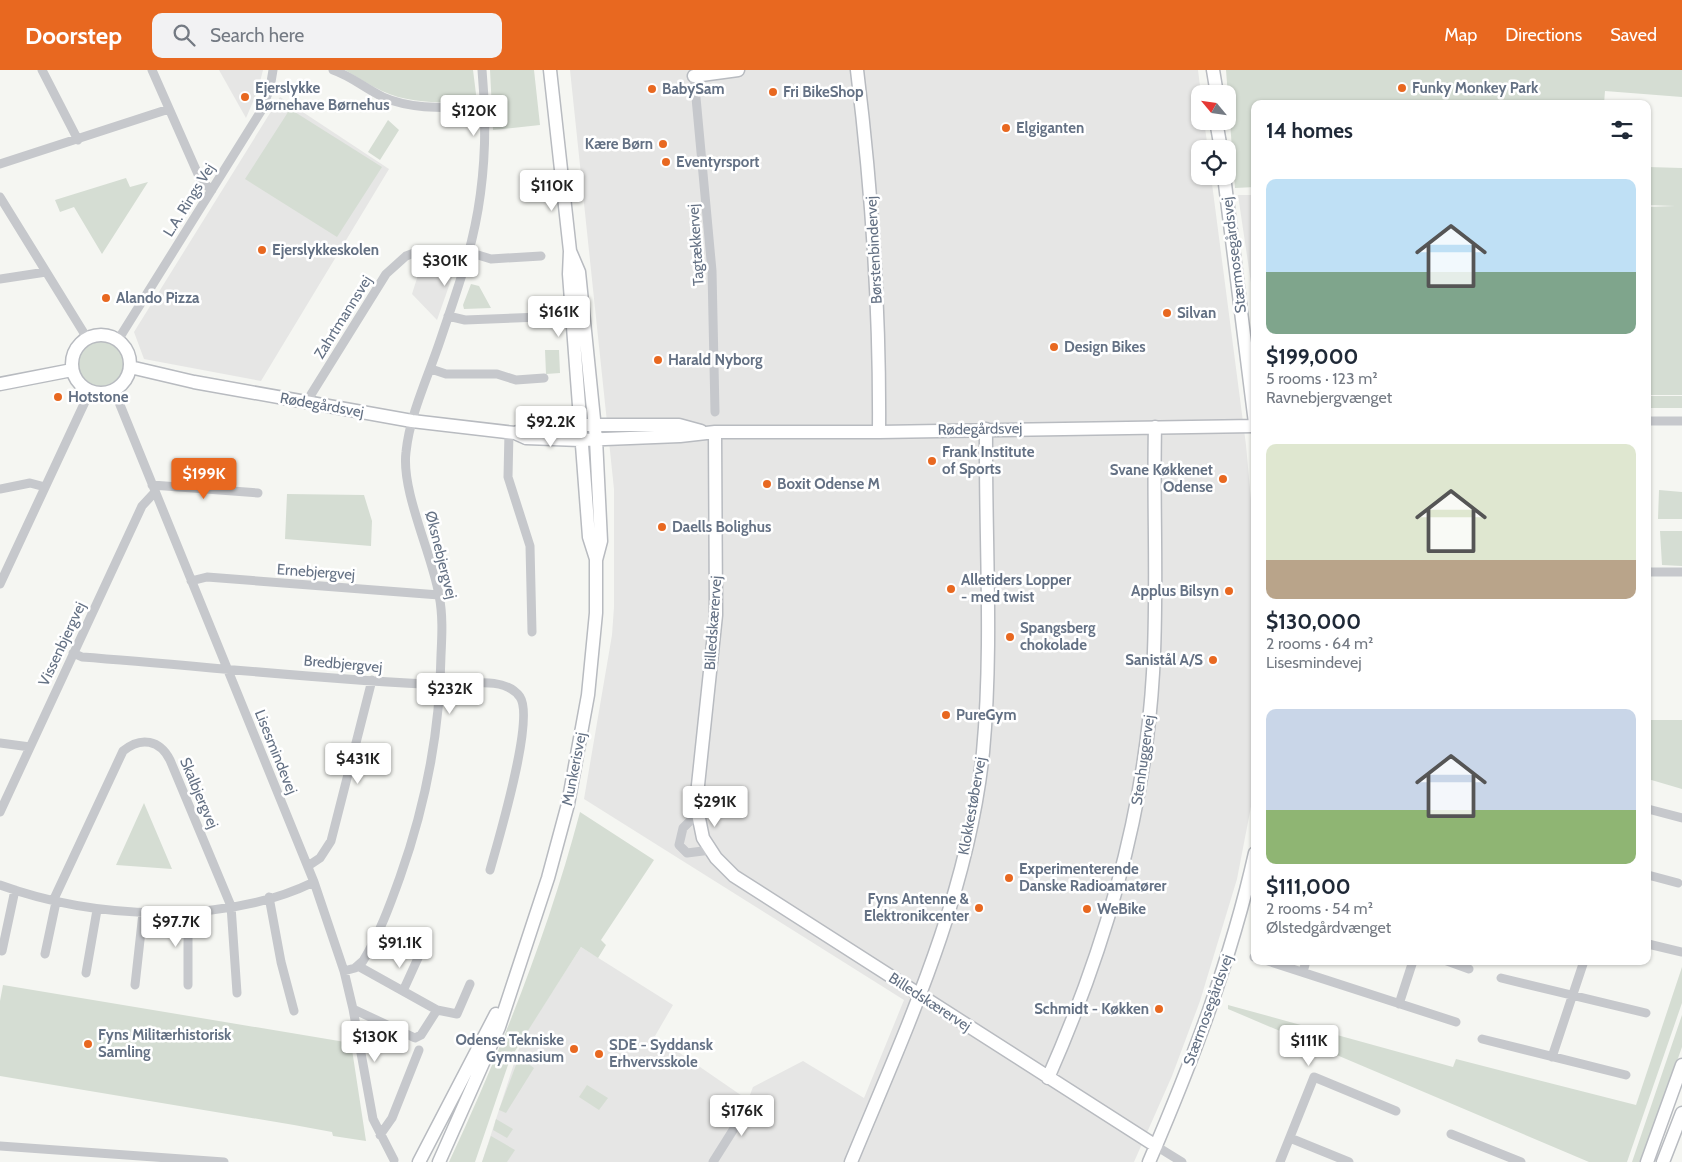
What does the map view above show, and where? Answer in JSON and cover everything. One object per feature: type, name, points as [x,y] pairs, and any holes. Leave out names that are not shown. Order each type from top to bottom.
[{"type":"street","points":[[42,70],[78,140]]},
{"type":"street","points":[[152,70],[201,181],[212,190]]},
{"type":"street","name":"L.A. Rings Vej","points":[[118,340],[261,111],[270,88],[272,70]]},
{"type":"street","points":[[332,70],[384,97],[403,103],[424,106],[486,107]]},
{"type":"street","name":"Øksnebjergvej","points":[[358,966],[366,956],[384,917],[416,832],[434,754],[441,684],[442,624],[439,595],[405,465],[412,422],[468,256],[480,202],[485,154],[486,107],[482,70]]},
{"type":"street","name":"Munkerisvej","points":[[439,1162],[488,1055],[548,878],[568,804],[588,695],[596,613],[596,560],[601,541],[600,518],[572,325],[569,274],[570,251],[550,70]]},
{"type":"street","points":[[694,76],[738,70]]},
{"type":"street","name":"Børstenbindervej","points":[[857,70],[870,181],[876,265],[879,432]]},
{"type":"street","points":[[1208,70],[1210,85]]},
{"type":"street","points":[[1213,70],[1217,85]]},
{"type":"street","points":[[1218,70],[1219,85]]},
{"type":"street","name":"Tagtækkervej","points":[[694,76],[712,271],[715,412]]},
{"type":"street","points":[[0,164],[169,109]]},
{"type":"street","name":"Stærmosegårdsvej","points":[[1225,185],[1251,392]]},
{"type":"street","points":[[0,197],[87,338]]},
{"type":"street","name":"Zahrtmannsvej","points":[[307,401],[386,274],[396,263],[422,250],[436,250],[491,258],[541,256]]},
{"type":"street","name":"Munkerisvej","points":[[570,251],[579,272],[587,432],[589,537],[596,560]]},
{"type":"street","points":[[0,279],[46,272]]},
{"type":"street","points":[[448,316],[465,320],[540,317]]},
{"type":"street","points":[[101,334],[118,340],[128,352],[130,367],[125,381],[114,390],[102,394],[90,391],[78,383],[72,370],[74,352],[87,338],[101,334]]},
{"type":"street","name":"Rødegårdsvej","points":[[130,367],[194,382],[307,401],[412,422],[515,433],[528,428],[680,436],[710,432],[879,432],[1251,424]]},
{"type":"street","points":[[430,369],[446,374],[497,374],[516,380],[544,378]]},
{"type":"street","points":[[0,384],[72,370]]},
{"type":"street","name":"Lisesmindevej","points":[[114,390],[314,882],[344,971],[353,1009],[373,1119],[394,1160]]},
{"type":"street","points":[[0,584],[90,391]]},
{"type":"street","points":[[1651,421],[1682,421]]},
{"type":"street","name":"Rødegårdsvej","points":[[587,432],[680,425],[710,432]]},
{"type":"street","name":"Stenhuggervej","points":[[1048,1078],[1096,960],[1118,886],[1140,785],[1148,731],[1155,630],[1155,427]]},
{"type":"street","name":"Klokkestøbervej","points":[[851,1162],[937,949],[959,876],[972,821],[982,753],[988,656],[986,430]]},
{"type":"street","name":"Billedskærervej","points":[[710,432],[716,615],[696,794],[697,814],[701,832],[711,850],[734,876],[1156,1146]]},
{"type":"street","points":[[515,433],[508,477],[525,526],[531,555],[532,632]]},
{"type":"street","points":[[0,489],[30,483],[46,487]]},
{"type":"street","points":[[154,489],[258,493]]},
{"type":"street","name":"Vissenbjergvej","points":[[0,812],[142,506],[154,489]]},
{"type":"street","points":[[1651,572],[1682,572]]},
{"type":"street","name":"Ernebjergvej","points":[[191,581],[207,578],[439,595]]},
{"type":"street","name":"Bredbjergvej","points":[[73,653],[82,657],[372,680],[441,684],[496,684],[512,691],[520,697],[524,705],[525,716],[520,748],[490,870]]},
{"type":"street","points":[[308,866],[320,858],[331,841],[372,680]]},
{"type":"street","name":"Skalbjergvej","points":[[54,902],[123,751],[140,741],[150,741],[166,752],[170,760],[231,906]]},
{"type":"street","points":[[0,743],[30,747]]},
{"type":"street","points":[[1651,810],[1682,818]]},
{"type":"street","points":[[697,814],[683,828],[679,845],[687,853],[711,850]]},
{"type":"street","name":"Stærmosegårdsvej","points":[[1148,1162],[1203,1029],[1231,949],[1251,869]]},
{"type":"street","points":[[1651,876],[1678,882]]},
{"type":"street","points":[[0,885],[54,902],[98,910],[143,913],[188,912],[231,906],[269,897],[314,882]]},
{"type":"street","points":[[2,951],[15,890]]},
{"type":"street","points":[[269,897],[280,962],[294,1011]]},
{"type":"street","points":[[45,954],[54,902]]},
{"type":"street","points":[[231,906],[237,993]]},
{"type":"street","points":[[86,973],[98,910]]},
{"type":"street","points":[[188,912],[188,985]]},
{"type":"street","points":[[136,985],[143,913]]},
{"type":"street","points":[[403,991],[423,948],[417,944]]},
{"type":"street","points":[[1651,945],[1682,952]]},
{"type":"street","points":[[1281,965],[1456,1022]]},
{"type":"street","points":[[1303,972],[1305,965]]},
{"type":"street","points":[[1399,1004],[1412,965]]},
{"type":"street","points":[[1458,965],[1469,969]]},
{"type":"street","points":[[1552,1057],[1583,965]]},
{"type":"street","points":[[344,971],[358,966],[437,1010],[457,1014],[470,984]]},
{"type":"street","name":"Munkerisvej","points":[[419,1162],[517,971]]},
{"type":"street","points":[[1501,978],[1646,1013]]},
{"type":"street","points":[[353,1009],[415,1038],[421,1034],[437,1010]]},
{"type":"street","points":[[1482,1039],[1626,1075]]},
{"type":"street","points":[[380,1135],[392,1118],[418,1050]]},
{"type":"street","points":[[1647,1162],[1682,1065]]},
{"type":"street","points":[[1280,1162],[1314,1077],[1396,1111]]},
{"type":"street","points":[[713,1162],[752,1100]]},
{"type":"street","points":[[1663,1162],[1682,1113]]},
{"type":"street","points":[[427,1162],[434,1134]]},
{"type":"street","points":[[1452,1134],[1517,1161]]},
{"type":"street","points":[[1290,1138],[1349,1162]]},
{"type":"street","points":[[0,1146],[224,1162]]},
{"type":"street","points":[[1156,1146],[1182,1162]]},
{"type":"shaded area","name":"Ejerslykke Børnehave Børnehus","points":[[219,70],[263,70],[258,90],[246,118]]},
{"type":"shaded area","points":[[345,70],[473,70],[477,102],[429,102],[405,99],[382,91]]},
{"type":"shaded area","points":[[490,70],[534,70],[540,125],[493,130]]},
{"type":"shaded area","points":[[570,70],[1198,70],[1200,85],[1191,85],[1191,130],[1205,130],[1207,140],[1191,140],[1191,185],[1212,185],[1246,445],[1251,500],[1251,807],[1237,879],[1200,1001],[1172,1076],[1134,1162],[482,1162],[522,1039],[581,947],[673,1005],[655,1036],[748,1100],[753,1087],[803,1061],[864,1098],[904,1000],[584,799],[612,635],[614,607],[614,489]]},
{"type":"shaded area","points":[[1226,70],[1682,70],[1682,97],[1605,91],[1604,100],[1251,100],[1251,187],[1235,188],[1236,140],[1231,140],[1231,130],[1236,130],[1236,85],[1227,85]]},
{"type":"shaded area","name":"Ejerslykkeskolen","points":[[280,97],[389,169],[261,381],[144,359],[134,332]]},
{"type":"shaded area","points":[[290,109],[382,167],[337,237],[245,179]]},
{"type":"shaded area","points":[[388,120],[399,130],[380,160],[368,152]]},
{"type":"shaded area","points":[[1651,167],[1682,168],[1682,395],[1651,395],[1651,207],[1675,206],[1651,205]]},
{"type":"shaded area","points":[[126,178],[130,187],[148,182],[102,254],[74,207],[60,212],[55,200]]},
{"type":"shaded area","points":[[1238,195],[1251,195],[1251,283]]},
{"type":"shaded area","points":[[424,256],[453,258],[456,266],[437,320],[412,294]]},
{"type":"shaded area","points":[[471,284],[479,286],[491,308],[464,309],[463,305]]},
{"type":"shaded area","points":[[102,339],[111,341],[119,346],[124,354],[126,363],[124,372],[119,380],[111,385],[102,387],[93,385],[85,380],[80,372],[78,363],[80,354],[85,346],[93,341]]},
{"type":"shaded area","points":[[545,350],[559,350],[560,373],[546,374]]},
{"type":"shaded area","points":[[1651,396],[1682,396],[1682,408],[1651,408]]},
{"type":"shaded area","points":[[1659,490],[1682,492],[1682,519],[1658,519]]},
{"type":"shaded area","points":[[287,494],[364,495],[372,521],[371,546],[285,539]]},
{"type":"shaded area","points":[[1660,531],[1682,531],[1682,566],[1662,565]]},
{"type":"shaded area","points":[[1651,720],[1682,720],[1682,789],[1651,780]]},
{"type":"shaded area","points":[[144,803],[172,869],[116,865]]},
{"type":"shaded area","points":[[580,812],[654,860],[601,940],[606,945],[598,958],[581,947],[510,1059],[475,1162],[449,1162],[522,990],[553,902]]},
{"type":"shaded area","points":[[1682,967],[1682,1003],[1627,1162],[1589,1162],[1228,1009],[1228,1005],[1453,1067],[1456,1059],[1636,1105]]},
{"type":"shaded area","points":[[3,985],[351,1043],[366,1141],[333,1136],[332,1132],[294,1125],[0,1076],[0,1001]]},
{"type":"shaded area","points":[[1682,1015],[1682,1047],[1641,1162],[1632,1162]]},
{"type":"shaded area","points":[[519,1057],[534,1068],[506,1113],[499,1110]]},
{"type":"shaded area","points":[[587,1085],[608,1098],[599,1110],[579,1097]]},
{"type":"shaded area","points":[[496,1119],[513,1129],[507,1138],[493,1130]]},
{"type":"shaded area","points":[[491,1136],[515,1150],[507,1162],[482,1162]]},
{"type":"place","name":"Funky Monkey Park","points":[[1402,88]]},
{"type":"place","name":"BabySam","points":[[652,89]]},
{"type":"place","name":"Fri BikeShop","points":[[773,92]]},
{"type":"place","name":"Ejerslykke Børnehave Børnehus","points":[[245,97]]},
{"type":"place","name":"Elgiganten","points":[[1006,128]]},
{"type":"place","name":"Kære Børn","points":[[663,144]]},
{"type":"place","name":"Eventyrsport","points":[[666,162]]},
{"type":"place","name":"Ejerslykkeskolen","points":[[262,250]]},
{"type":"place","name":"Alando Pizza","points":[[106,298]]},
{"type":"place","name":"Silvan","points":[[1167,313]]},
{"type":"place","name":"Design Bikes","points":[[1054,347]]},
{"type":"place","name":"Harald Nyborg","points":[[658,360]]},
{"type":"place","name":"Hotstone","points":[[58,397]]},
{"type":"place","name":"Frank Institute of Sports","points":[[932,461]]},
{"type":"place","name":"Svane Køkkenet Odense","points":[[1223,479]]},
{"type":"place","name":"Boxit Odense M","points":[[767,484]]},
{"type":"place","name":"Daells Bolighus","points":[[662,527]]},
{"type":"place","name":"Alletiders Lopper - med twist","points":[[951,589]]},
{"type":"place","name":"Applus Bilsyn","points":[[1229,591]]},
{"type":"place","name":"Spangsberg chokolade","points":[[1010,637]]},
{"type":"place","name":"Sanistål A/S","points":[[1213,660]]},
{"type":"place","name":"PureGym","points":[[946,715]]},
{"type":"place","name":"Experimenterende Danske Radioamatører","points":[[1009,878]]},
{"type":"place","name":"Fyns Antenne & Elektronikcenter","points":[[979,908]]},
{"type":"place","name":"WeBike","points":[[1087,909]]},
{"type":"place","name":"Schmidt - Køkken","points":[[1159,1009]]},
{"type":"place","name":"Fyns Militærhistorisk Samling","points":[[88,1044]]},
{"type":"place","name":"Odense Tekniske Gymnasium","points":[[574,1049]]},
{"type":"place","name":"SDE - Syddansk Erhvervsskole","points":[[599,1054]]}]
